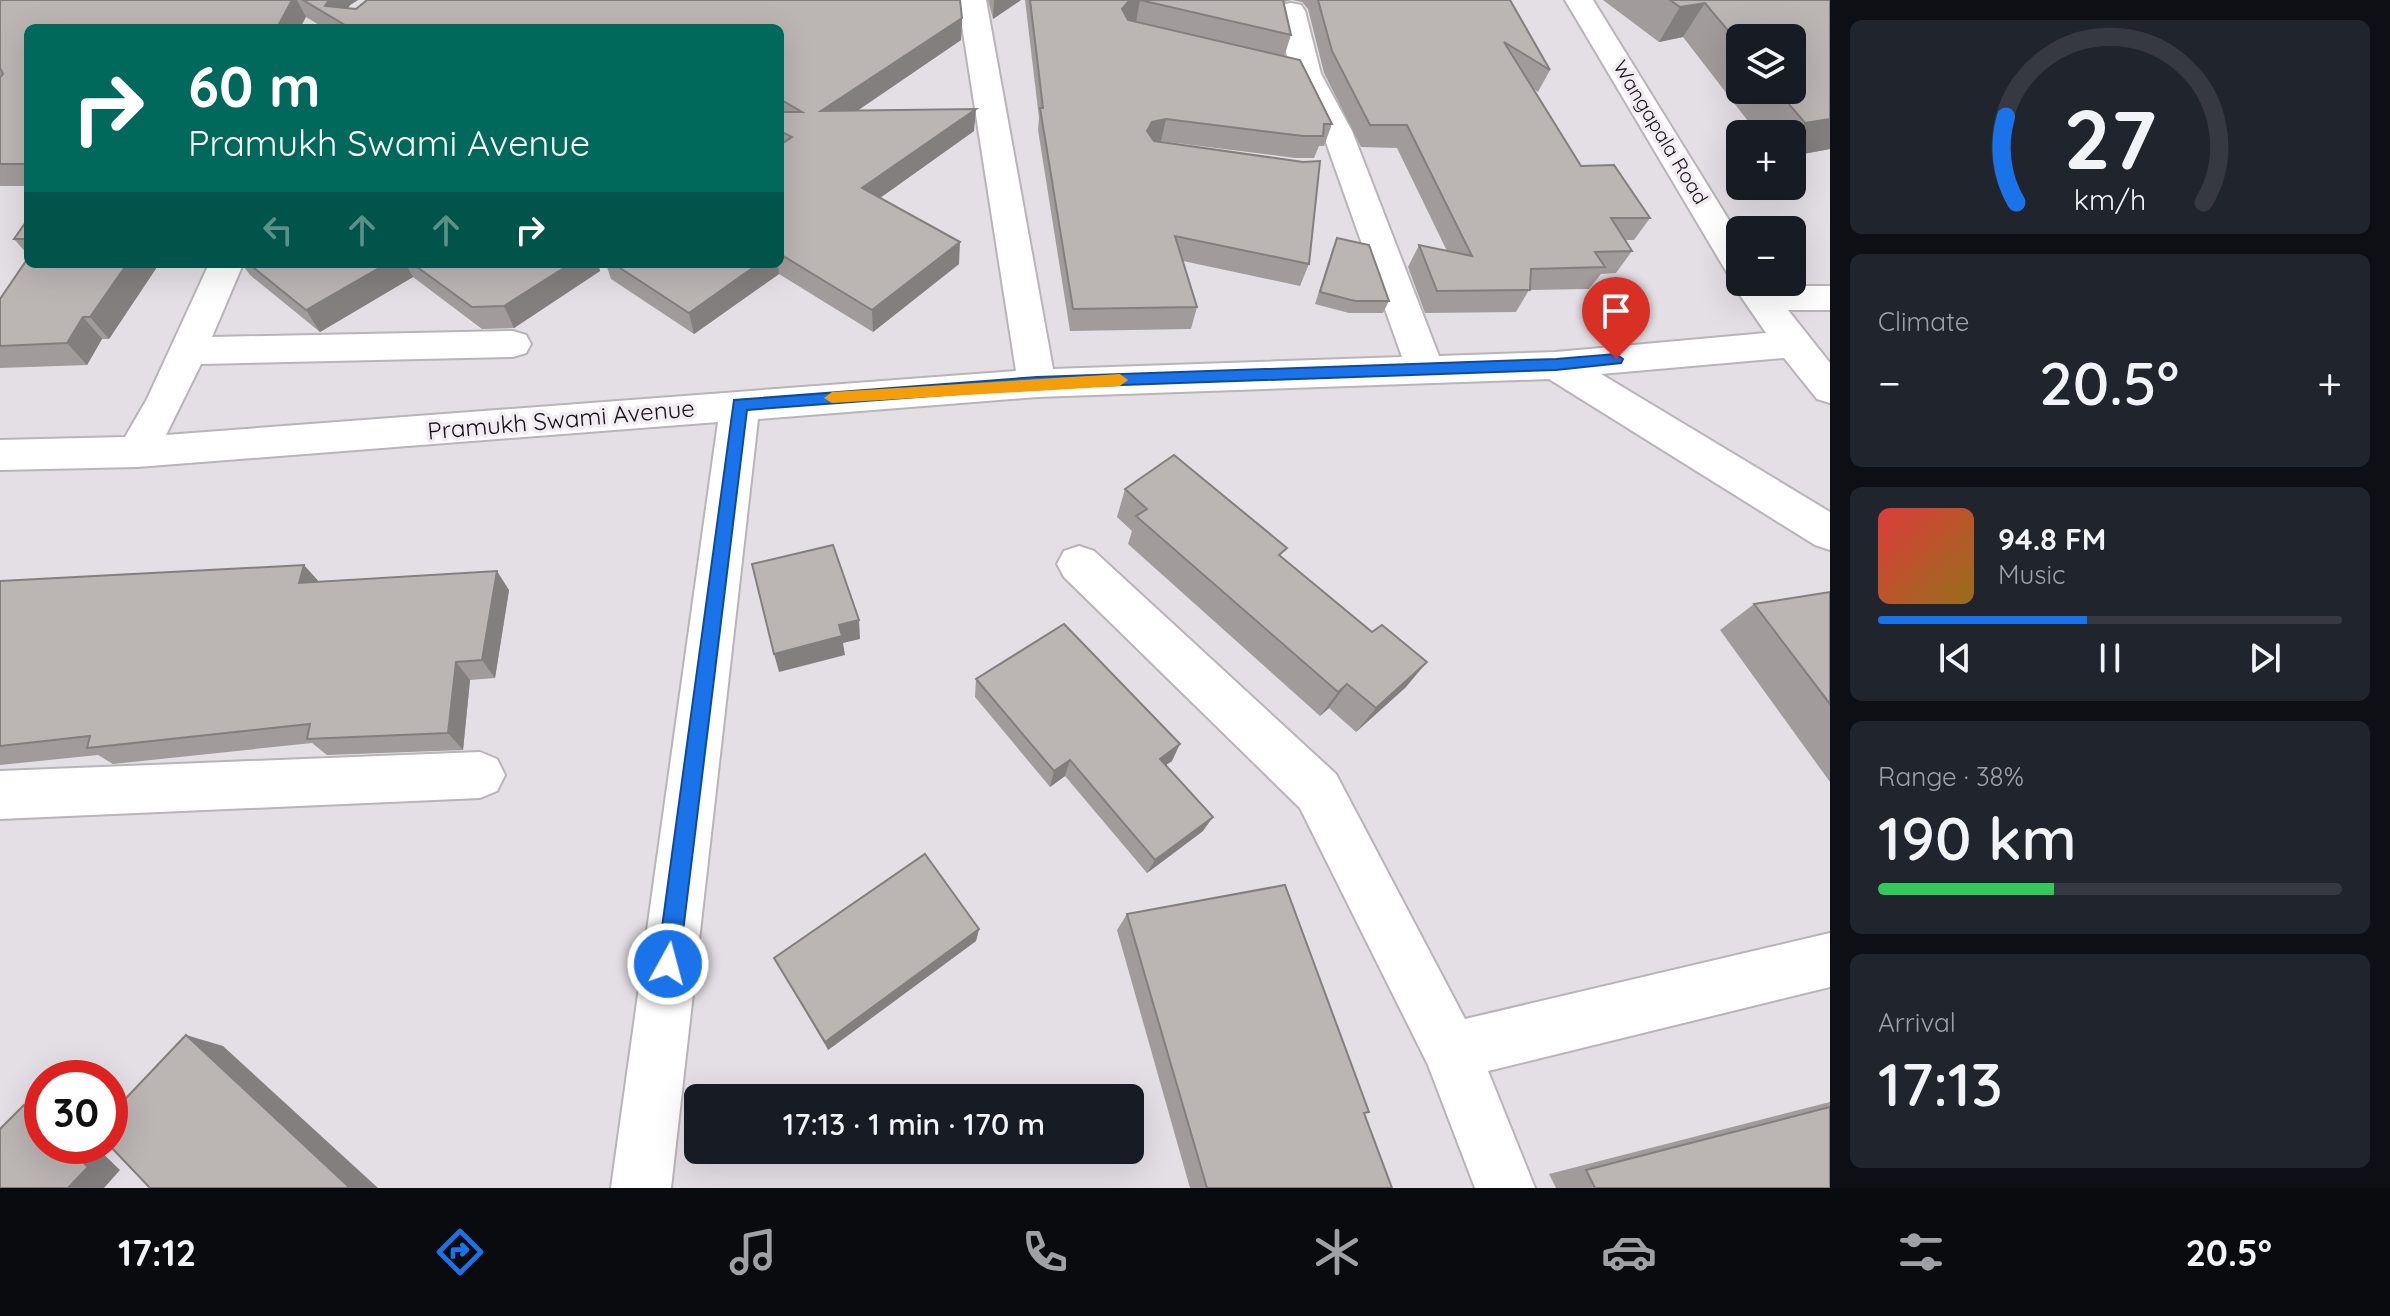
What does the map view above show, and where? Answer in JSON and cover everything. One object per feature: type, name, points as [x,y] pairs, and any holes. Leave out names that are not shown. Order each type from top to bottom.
[{"type":"street","points":[[972,0],[1037,383]]},
{"type":"street","name":"Wangapala Road","points":[[1579,0],[1726,241]]},
{"type":"street","points":[[1291,11],[1292,70],[1337,131],[1337,170],[1426,370]]},
{"type":"street","points":[[137,452],[166,400],[224,268]]},
{"type":"street","points":[[1806,295],[1830,298]]},
{"type":"street","points":[[1758,296],[1830,389]]},
{"type":"street","points":[[188,351],[513,344]]},
{"type":"street","name":"Pramukh Swami Avenue","points":[[0,455],[137,452],[1037,383],[1556,365],[1793,344]]},
{"type":"street","points":[[1556,365],[1830,533]]},
{"type":"street","points":[[641,1188],[740,404]]},
{"type":"street","points":[[1079,564],[1318,791],[1451,1051],[1505,1188]]},
{"type":"street","points":[[0,795],[480,775]]},
{"type":"street","points":[[1451,1051],[1830,960]]},
{"type":"building","points":[[0,0],[292,0],[279,24],[24,24],[24,164],[0,164],[0,77],[3,74],[0,68]]},
{"type":"building","points":[[303,0],[329,0],[325,6],[356,9],[367,0],[960,0],[962,18],[821,111],[976,109],[862,188],[960,242],[872,310],[784,256],[784,142],[792,137],[784,133],[784,112],[802,112],[784,101],[784,24],[343,24]]},
{"type":"building","points":[[1030,0],[1140,0],[1128,2],[1122,9],[1128,20],[1300,60],[1332,124],[1324,124],[1323,136],[1166,119],[1152,122],[1147,131],[1154,141],[1303,162],[1320,161],[1309,264],[1175,236],[1197,307],[1073,309],[1040,108],[1043,108]]},
{"type":"building","points":[[1140,0],[1283,0],[1291,35]]},
{"type":"building","points":[[1318,0],[1510,0],[1550,70],[1504,42],[1581,166],[1614,165],[1650,218],[1611,218],[1632,251],[1595,252],[1605,267],[1531,269],[1530,290],[1437,291],[1419,245],[1472,256],[1407,125],[1370,125],[1332,51]]},
{"type":"building","points":[[1670,0],[1830,0],[1830,119],[1806,123],[1789,104],[1806,104],[1806,24],[1726,24],[1726,28],[1705,3],[1680,7]]},
{"type":"building","points":[[24,225],[24,239],[14,239]]},
{"type":"building","points":[[1337,238],[1369,245],[1389,301],[1355,301],[1320,292]]},
{"type":"building","points":[[24,264],[24,268],[124,268],[90,317],[83,317],[67,343],[0,346],[0,299]]},
{"type":"building","points":[[254,268],[379,268],[306,310]]},
{"type":"building","points":[[418,268],[564,268],[504,306],[472,307]]},
{"type":"building","points":[[620,268],[752,268],[689,313]]},
{"type":"building","points":[[1174,455],[1287,548],[1279,555],[1372,632],[1382,625],[1427,662],[1376,708],[1347,684],[1338,692],[1136,516],[1147,509],[1125,489]]},
{"type":"building","points":[[833,545],[859,620],[839,625],[842,636],[774,654],[752,564]]},
{"type":"building","points":[[304,565],[299,583],[497,571],[482,660],[456,662],[448,733],[307,739],[310,724],[87,748],[90,736],[0,746],[0,581]]},
{"type":"building","points":[[1830,592],[1830,704],[1754,604]]},
{"type":"building","points":[[1064,624],[1180,744],[1160,759],[1213,817],[1155,860],[1070,760],[1054,771],[976,679]]},
{"type":"building","points":[[925,854],[979,929],[825,1042],[774,958]]},
{"type":"building","points":[[1285,885],[1369,1112],[1364,1113],[1392,1188],[1207,1188],[1127,914]]},
{"type":"building","points":[[186,1035],[350,1188],[150,1188],[127,1164],[128,1096]]},
{"type":"building","points":[[24,1105],[24,1164],[85,1164],[88,1167],[68,1188],[0,1188],[0,1129]]},
{"type":"building","points":[[1830,1107],[1830,1188],[1595,1188],[1586,1170]]},
{"type":"slow traffic","points":[[832,398],[1120,380]]},
{"type":"route","points":[[668,964],[740,404],[1037,383],[1556,365],[1616,359]]}]
